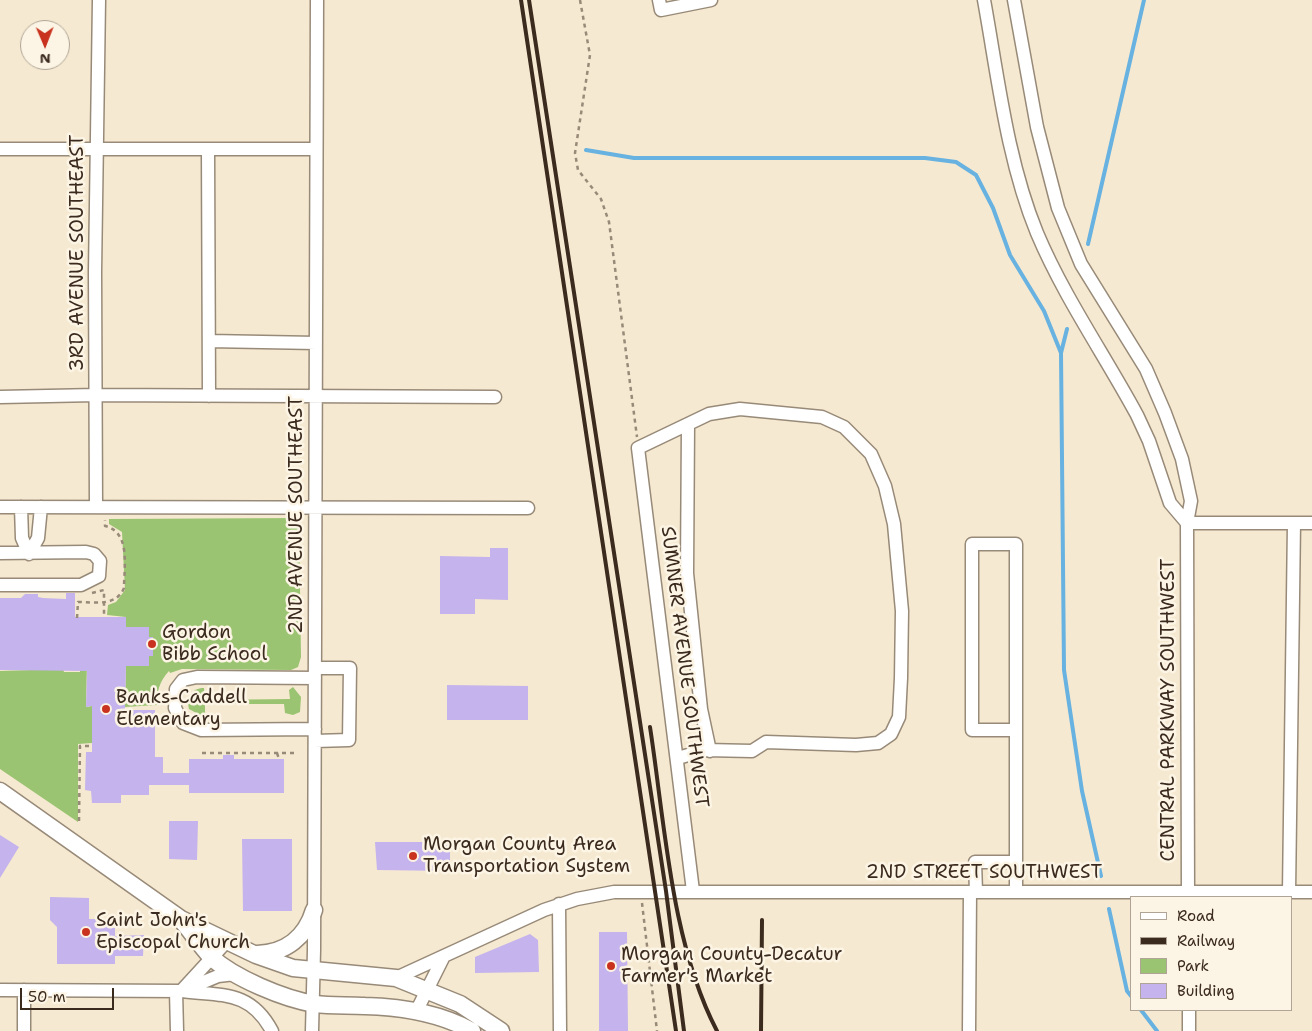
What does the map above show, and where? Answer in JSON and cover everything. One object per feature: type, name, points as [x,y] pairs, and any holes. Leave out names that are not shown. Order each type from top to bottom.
[{"type":"main road","points":[[0,791],[181,919],[256,954],[293,968],[314,972],[396,978],[460,1004],[501,1031]]},
{"type":"main road","points":[[256,954],[276,952],[294,942],[306,928],[314,910]]},
{"type":"main road","points":[[181,919],[211,956],[235,974],[287,996],[314,1004],[384,1007],[416,1012],[440,1017],[472,1031]]},
{"type":"street","name":"3RD AVENUE SOUTHEAST","points":[[96,507],[99,0]]},
{"type":"street","name":"2ND AVENUE SOUTHEAST","points":[[312,1031],[314,1004],[317,0]]},
{"type":"street","points":[[659,0],[661,10],[711,0]]},
{"type":"street","points":[[984,0],[1013,155],[1036,230],[1059,280],[1137,416],[1149,441],[1170,503],[1187,523],[1312,523]]},
{"type":"street","name":"CENTRAL PARKWAY SOUTHWEST","points":[[1014,0],[1037,127],[1058,208],[1081,264],[1146,369],[1182,459],[1191,501],[1187,523],[1188,894]]},
{"type":"street","points":[[0,149],[316,149]]},
{"type":"street","points":[[208,149],[209,396]]},
{"type":"street","points":[[208,341],[316,343]]},
{"type":"street","points":[[0,397],[96,394],[495,397]]},
{"type":"street","points":[[638,448],[709,414],[740,410],[822,417],[844,427],[858,438],[872,454],[890,505],[894,524],[902,611],[900,717],[891,734],[878,743],[856,745],[766,742],[752,751],[710,750],[678,758]]},
{"type":"street","points":[[688,424],[687,573],[701,709],[710,750]]},
{"type":"street","name":"SUMNER AVENUE SOUTHWEST","points":[[638,448],[678,758],[693,891]]},
{"type":"street","points":[[0,507],[528,508]]},
{"type":"street","points":[[22,507],[22,538],[29,554]]},
{"type":"street","points":[[29,554],[38,538],[41,507]]},
{"type":"street","points":[[1289,892],[1294,523]]},
{"type":"street","points":[[1016,730],[972,730],[972,544],[1016,544],[1016,730],[1016,892]]},
{"type":"street","points":[[0,554],[86,552],[94,554],[100,561],[99,576],[81,585],[0,585]]},
{"type":"street","points":[[350,668],[349,740],[314,735],[201,730],[183,722],[175,708],[176,689],[182,680],[197,677],[315,673],[350,668]]},
{"type":"street","points":[[968,1031],[975,862],[1016,862]]},
{"type":"street","name":"2ND STREET SOUTHWEST","points":[[396,978],[560,904],[596,895],[643,891],[1188,894],[1312,892]]},
{"type":"street","points":[[560,904],[560,1031]]},
{"type":"street","points":[[177,1031],[179,991],[228,940]]},
{"type":"street","points":[[416,1012],[444,956]]},
{"type":"street","points":[[179,991],[218,976],[235,974]]},
{"type":"street","points":[[0,990],[179,991],[243,1000],[260,1012],[272,1031]]},
{"type":"street","points":[[24,990],[24,1031]]},
{"type":"street","points":[[1189,1011],[1190,1031]]},
{"type":"path","points":[[580,0],[590,55],[575,153],[578,170],[601,200],[609,222],[638,448]]},
{"type":"path","points":[[104,590],[104,616]]},
{"type":"path","points":[[79,821],[80,746],[92,746]]},
{"type":"path","points":[[202,753],[298,753]]},
{"type":"path","points":[[277,753],[279,759]]},
{"type":"path","points":[[643,891],[642,905],[657,1031]]},
{"type":"green space","points":[[299,518],[301,657],[298,667],[291,670],[182,669],[170,673],[169,671],[159,687],[157,705],[125,707],[126,666],[149,666],[149,656],[153,656],[153,638],[149,637],[149,627],[126,627],[126,617],[107,615],[108,605],[116,602],[125,590],[122,532],[109,524],[109,519]]},
{"type":"green space","points":[[80,662],[87,662],[86,707],[92,706],[92,743],[78,744],[78,822],[0,769],[0,671],[63,669],[64,672],[80,672]]},
{"type":"green space","points":[[293,687],[301,697],[300,712],[293,715],[285,713],[284,704],[205,704],[205,714],[200,715],[189,709],[188,701],[190,694],[200,688],[204,688],[205,700],[290,699],[289,690]]},
{"type":"building","points":[[490,548],[508,548],[508,600],[475,599],[475,614],[440,614],[440,556],[490,557]]},
{"type":"building","name":"Banks-Caddell Elementary","points":[[66,593],[75,593],[75,617],[126,617],[126,627],[149,627],[149,637],[153,637],[153,656],[149,656],[149,666],[126,666],[125,710],[155,710],[155,757],[163,757],[163,773],[189,773],[189,759],[223,759],[223,755],[234,755],[234,759],[284,759],[284,793],[189,793],[189,785],[149,785],[149,795],[121,795],[121,803],[92,803],[91,791],[85,790],[86,752],[92,752],[92,706],[86,707],[87,671],[0,670],[0,598],[21,598],[25,594],[38,594],[38,597],[43,598],[66,599]]},
{"type":"building","points":[[447,685],[528,686],[528,720],[447,720]]},
{"type":"building","points":[[169,821],[198,821],[197,860],[169,859]]},
{"type":"building","points":[[0,835],[19,847],[0,878]]},
{"type":"building","points":[[242,839],[292,839],[292,911],[243,911]]},
{"type":"building","name":"Morgan County Area Transportation System","points":[[375,842],[450,842],[450,871],[377,870]]},
{"type":"building","name":"Saint John's Episcopal Church","points":[[50,897],[89,898],[89,919],[107,919],[107,927],[115,928],[115,936],[144,935],[143,956],[115,956],[115,964],[57,964],[57,927],[50,920]]},
{"type":"building","points":[[599,932],[627,932],[628,1031],[599,1031]]},
{"type":"building","points":[[530,934],[538,940],[539,972],[475,973],[475,957]]},
{"type":"waterway","points":[[1088,244],[1144,0]]},
{"type":"waterway","points":[[586,150],[634,158],[925,158],[956,162],[976,175],[993,208],[1010,255],[1044,311],[1061,353]]},
{"type":"waterway","points":[[1067,329],[1061,353],[1064,670],[1082,791],[1101,876]]},
{"type":"waterway","points":[[1109,909],[1127,991],[1130,995]]},
{"type":"waterway","points":[[1142,1011],[1157,1031]]},
{"type":"railway","points":[[521,0],[676,1031]]},
{"type":"railway","points":[[529,0],[666,891],[684,1031]]},
{"type":"railway","points":[[650,727],[666,843],[680,922],[689,960],[717,1031]]},
{"type":"railway","points":[[761,1031],[762,920]]},
{"type":"place","name":"Gordon Bibb School","points":[[152,644]]},
{"type":"place","name":"Banks-Caddell Elementary","points":[[106,709]]},
{"type":"place","name":"Morgan County Area Transportation System","points":[[413,856]]},
{"type":"place","name":"Saint John's Episcopal Church","points":[[86,932]]},
{"type":"place","name":"Morgan County-Decatur Farmer's Market","points":[[611,966]]}]
